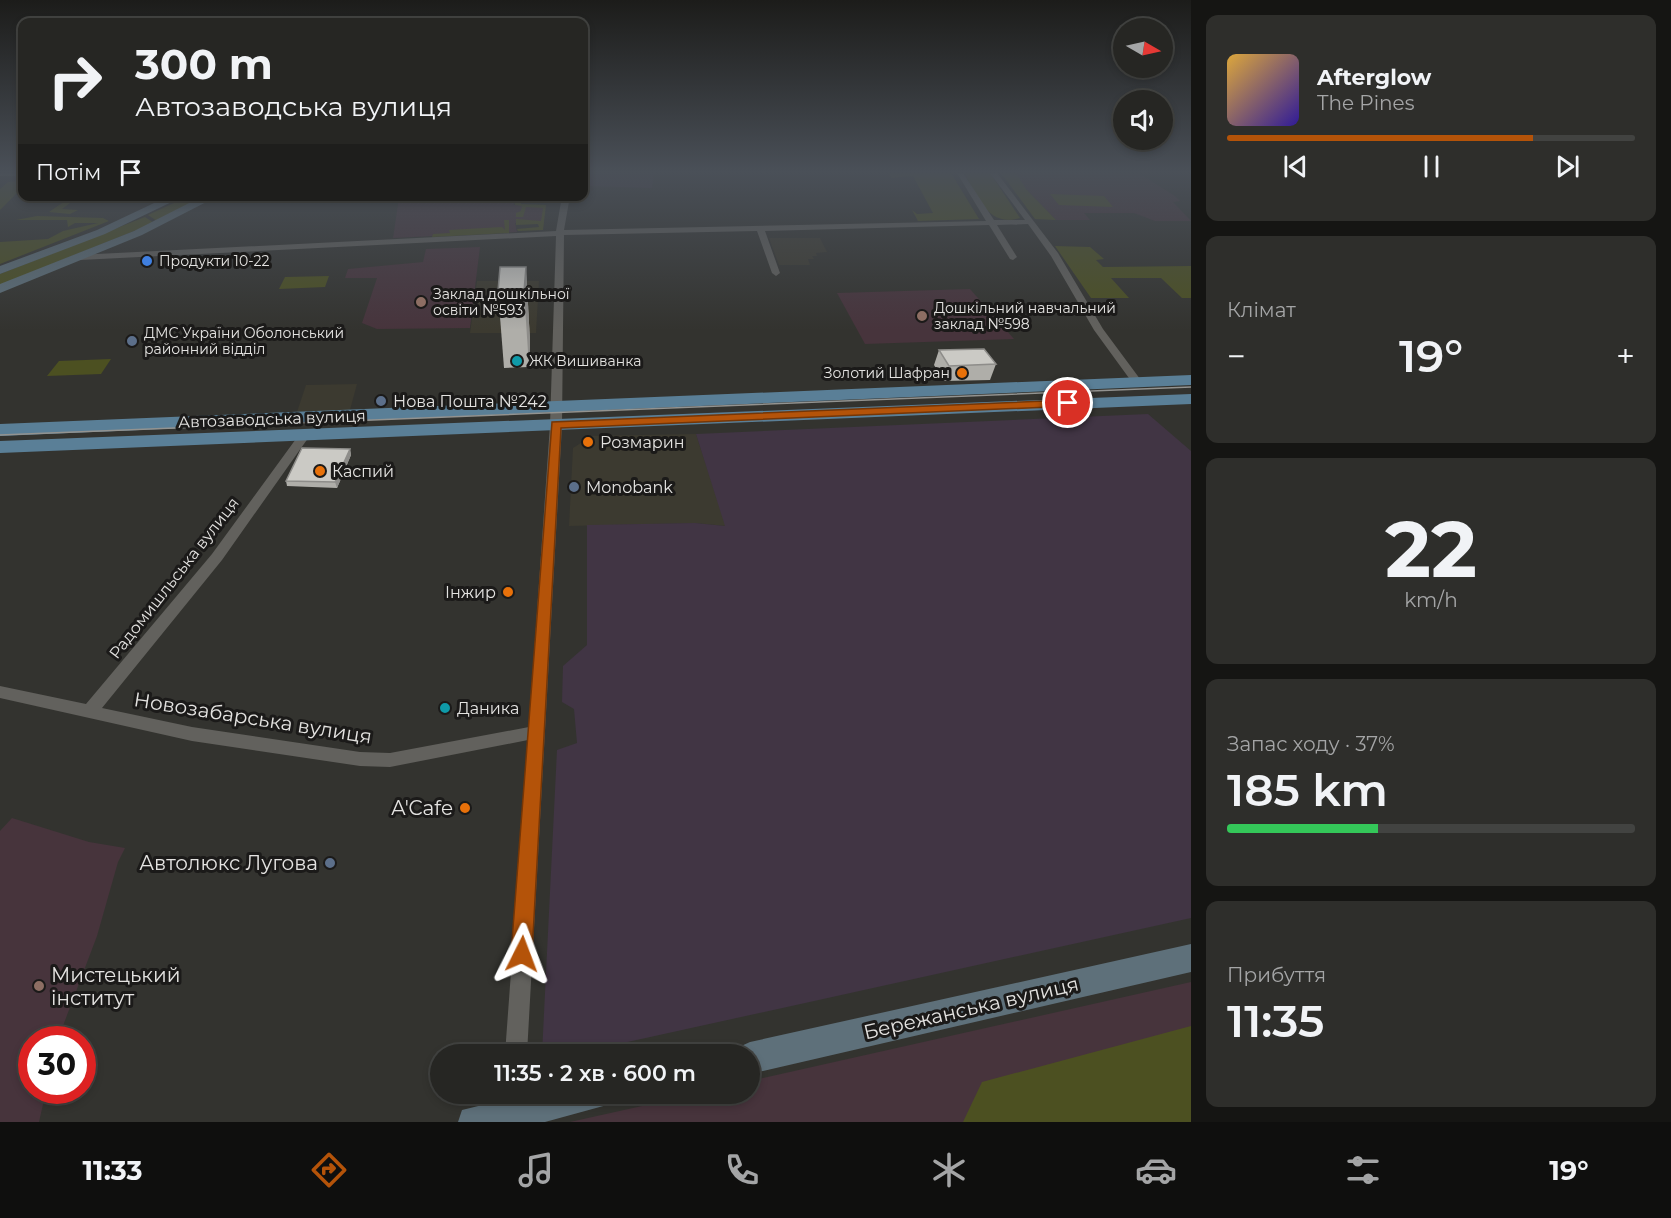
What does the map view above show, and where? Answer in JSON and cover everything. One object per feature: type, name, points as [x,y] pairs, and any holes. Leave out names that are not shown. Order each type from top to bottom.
[{"type":"main road","points":[[0,270],[115,225]]},
{"type":"main road","points":[[0,289],[156,225]]},
{"type":"main road","name":"Автозаводська вулиця","points":[[0,447],[305,434],[555,416],[1191,380]]},
{"type":"main road","name":"Автозаводська вулиця","points":[[0,430],[1191,399]]},
{"type":"main road","name":"Бережанська вулиця","points":[[760,1056],[1191,958]]},
{"type":"main road","points":[[474,1122],[512,1109],[540,1104]]},
{"type":"street","points":[[517,1044],[555,416],[561,225]]},
{"type":"street","points":[[80,257],[560,233],[901,225]]},
{"type":"street","points":[[993,225],[1013,257]]},
{"type":"street","points":[[1033,225],[1055,255],[1099,330],[1138,382]]},
{"type":"street","points":[[760,229],[776,273]]},
{"type":"street","name":"Радомишльська вулиця","points":[[89,712],[217,557],[305,434]]},
{"type":"street","name":"Новозабарська вулиця","points":[[0,693],[192,734],[360,759],[390,760],[536,732]]},
{"type":"shaded area","points":[[395,225],[516,225],[517,232],[393,238]]},
{"type":"shaded area","points":[[769,238],[820,238],[827,252],[816,253],[817,256],[812,256],[814,259],[808,259],[810,265],[779,265]]},
{"type":"shaded area","name":"Заклад дошкільної освіти №593","points":[[480,247],[470,328],[377,329],[362,323],[377,278],[345,278],[348,269],[423,262],[426,249]]},
{"type":"shaded area","points":[[477,281],[539,281],[536,333],[470,333]]},
{"type":"shaded area","name":"Дошкільний навчальний заклад №598","points":[[970,289],[1014,339],[865,344],[837,293]]},
{"type":"shaded area","points":[[357,384],[350,410],[297,412],[306,385]]},
{"type":"shaded area","points":[[1148,414],[1191,451],[1191,918],[618,1044],[542,1044],[557,750],[577,743],[574,709],[562,702],[563,666],[587,645],[587,525],[695,523],[725,526],[696,434]]},
{"type":"shaded area","points":[[696,434],[726,526],[695,523],[569,526],[573,448],[584,441],[584,436]]},
{"type":"shaded area","name":"Мистецький інститут","points":[[12,818],[89,842],[125,848],[118,862],[97,936],[63,1026],[18,1026],[18,1104],[43,1104],[39,1122],[0,1122],[0,831]]},
{"type":"shaded area","points":[[1191,982],[1191,1122],[570,1122],[651,1104],[760,1104],[760,1079]]},
{"type":"green space","points":[[98,225],[0,264],[0,242],[48,239],[63,231]]},
{"type":"green space","points":[[124,225],[148,225],[0,285],[0,274]]},
{"type":"green space","points":[[505,225],[509,225],[509,233],[432,237],[433,234],[450,233],[449,230],[502,227],[505,230]]},
{"type":"green space","points":[[544,225],[543,230],[518,231],[517,229]]},
{"type":"green space","points":[[1055,246],[1090,247],[1104,259],[1096,260],[1103,267],[1191,266],[1191,298],[1182,298],[1161,278],[1111,278],[1129,298],[1091,298]]},
{"type":"green space","points":[[329,276],[325,287],[279,289],[285,277]]},
{"type":"green space","points":[[111,359],[101,374],[47,376],[59,361]]},
{"type":"green space","points":[[1191,1026],[1191,1122],[963,1122],[982,1082]]},
{"type":"building","points":[[500,267],[526,267],[524,291],[498,291]]},
{"type":"building","points":[[984,349],[996,364],[949,366],[939,350]]},
{"type":"building","name":"Каспий","points":[[302,448],[350,449],[335,482],[286,481]]},
{"type":"tram line","points":[[0,435],[1191,387]]},
{"type":"place","name":"Продукти 10-22","points":[[147,261]]},
{"type":"place","name":"Заклад дошкільної освіти №593","points":[[421,302]]},
{"type":"place","name":"Дошкільний навчальний заклад №598","points":[[922,316]]},
{"type":"place","name":"ДМС України Оболонський районний відділ","points":[[132,341]]},
{"type":"place","name":"ЖК Вишиванка","points":[[517,361]]},
{"type":"place","name":"Золотий Шафран","points":[[962,373]]},
{"type":"place","name":"Нова Пошта №242","points":[[381,401]]},
{"type":"place","name":"Розмарин","points":[[588,442]]},
{"type":"place","name":"Каспий","points":[[320,471]]},
{"type":"place","name":"Monobank","points":[[574,487]]},
{"type":"place","name":"Інжир","points":[[508,592]]},
{"type":"place","name":"Даника","points":[[445,708]]},
{"type":"place","name":"A'Cafe","points":[[465,808]]},
{"type":"place","name":"Автолюкс Лугова","points":[[330,863]]},
{"type":"place","name":"Мистецький інститут","points":[[39,986]]},
{"type":"route","points":[[522,954],[556,425],[1068,403]]}]
